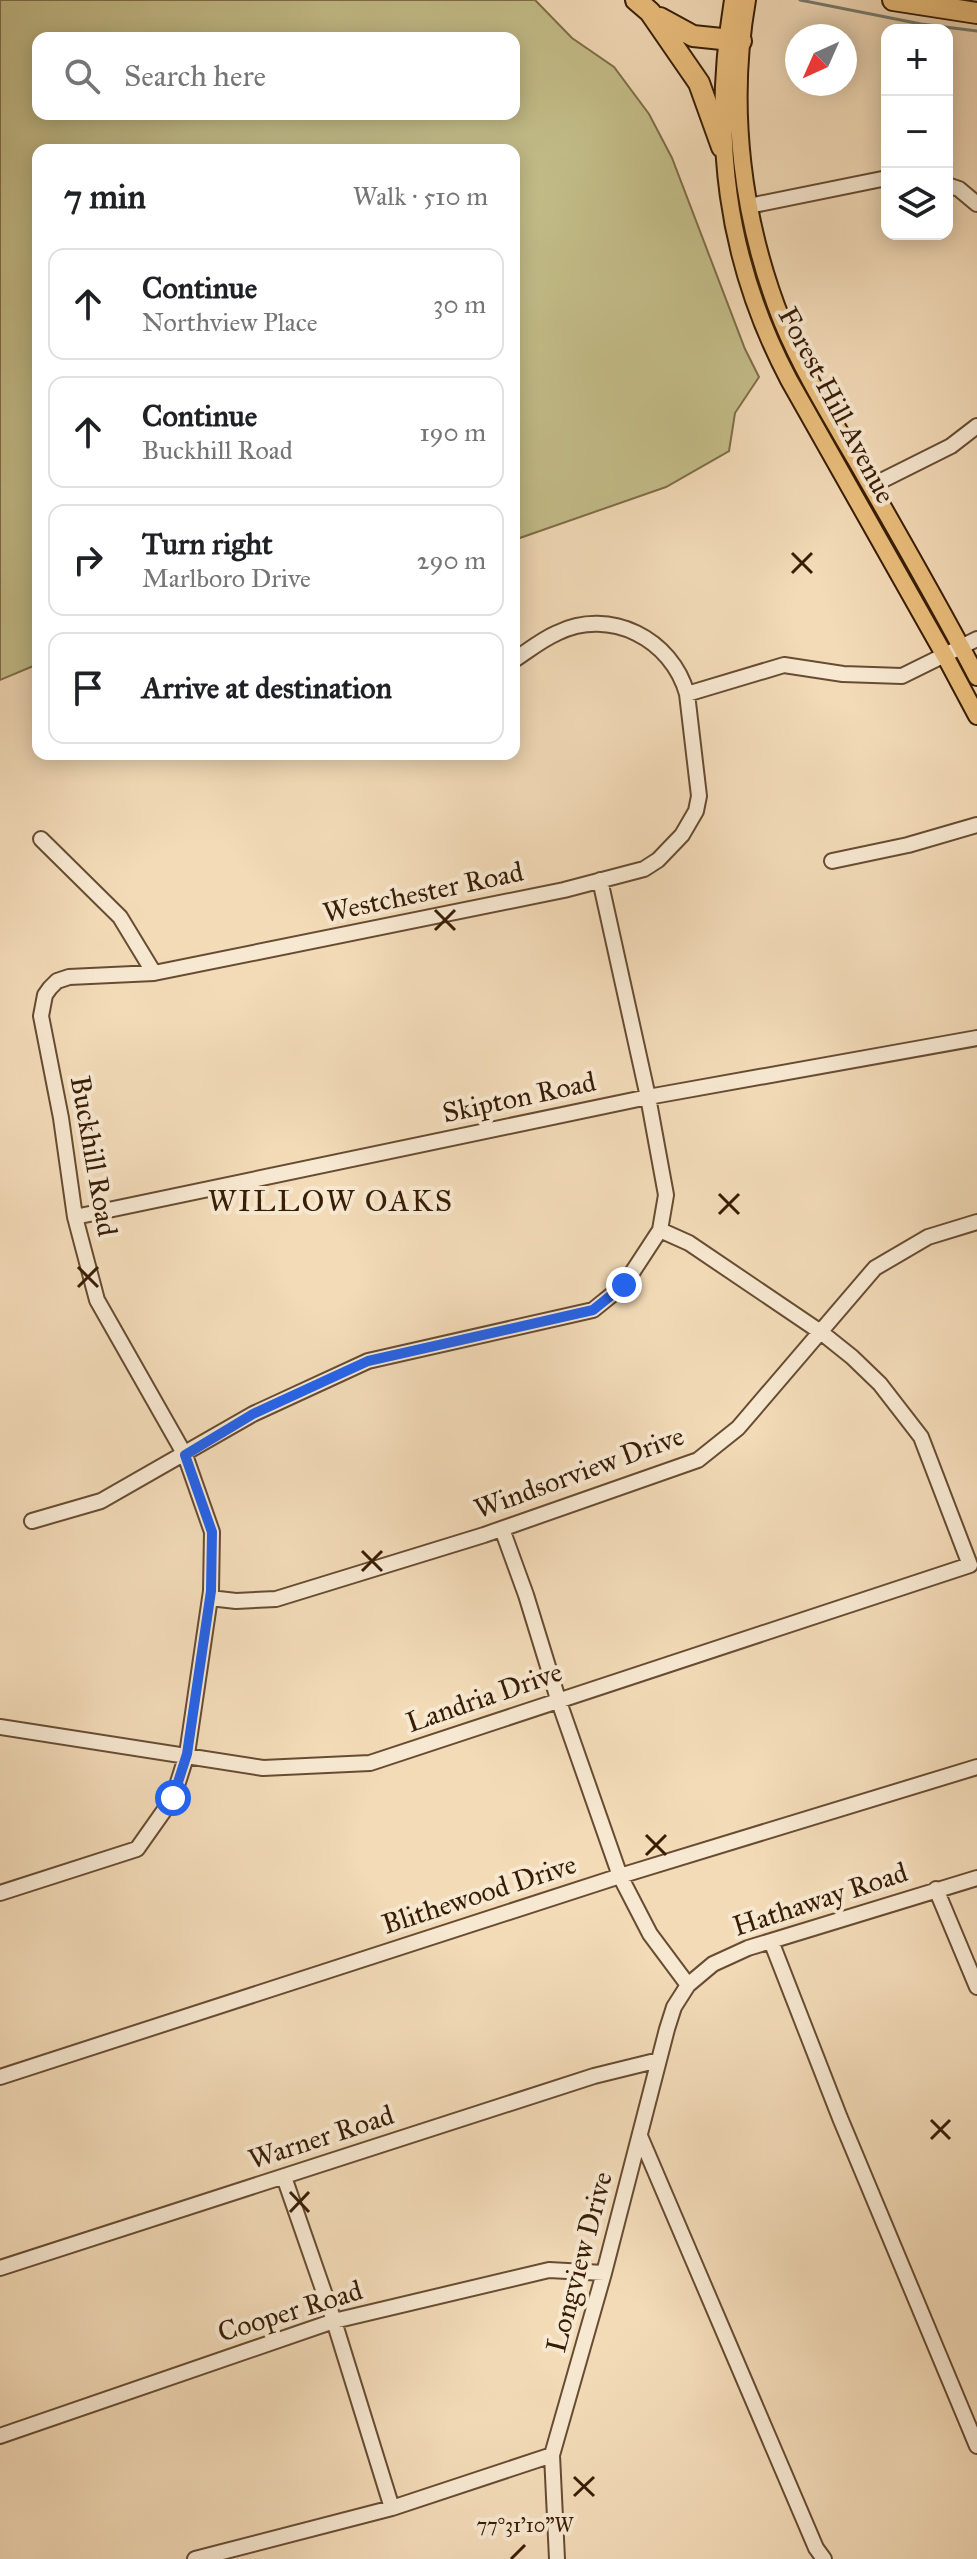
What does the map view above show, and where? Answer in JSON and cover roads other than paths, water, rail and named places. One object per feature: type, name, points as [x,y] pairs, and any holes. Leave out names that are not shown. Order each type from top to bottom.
[{"type":"highway","points":[[893,0],[977,13]]},
{"type":"highway","points":[[643,6],[693,36],[734,41]]},
{"type":"highway","points":[[643,6],[699,83],[722,147]]},
{"type":"main road","name":"Forest Hill Avenue","points":[[747,0],[736,12],[722,147],[734,235],[748,284],[768,338],[794,390],[977,716]]},
{"type":"main road","name":"Forest Hill Avenue","points":[[734,41],[739,127],[749,206],[762,263],[783,323],[812,383],[977,677]]},
{"type":"street","points":[[749,206],[881,179]]},
{"type":"street","points":[[953,187],[977,204]]},
{"type":"street","points":[[871,486],[951,446],[977,426]]},
{"type":"street","name":"Westchester Road","points":[[41,1016],[45,995],[57,981],[69,977],[154,973],[600,880],[644,869],[658,860],[682,835],[696,811],[699,796],[687,694],[683,680],[667,655],[634,630],[620,626],[585,625],[557,632],[520,656]]},
{"type":"street","points":[[687,694],[784,665],[843,674],[902,676],[977,639]]},
{"type":"street","points":[[832,861],[908,845],[977,825]]},
{"type":"street","points":[[41,839],[120,917],[154,973]]},
{"type":"street","points":[[32,1521],[101,1501],[253,1414],[368,1361],[593,1310],[624,1285],[660,1230],[666,1195],[648,1097],[600,880]]},
{"type":"street","name":"Buckhill Road","points":[[0,1893],[137,1849],[173,1798],[187,1754],[210,1598],[212,1532],[185,1455],[97,1300],[75,1217],[61,1118],[41,1016]]},
{"type":"street","name":"Skipton Road","points":[[75,1217],[648,1097],[977,1038]]},
{"type":"street","name":"Windsorview Drive","points":[[210,1598],[236,1601],[276,1599],[502,1529],[698,1460],[738,1428],[875,1268],[928,1237],[977,1222]]},
{"type":"street","points":[[660,1230],[689,1243],[822,1333]]},
{"type":"street","name":"Landria Drive","points":[[0,1727],[263,1768],[370,1763],[970,1565],[921,1437],[880,1384],[822,1333]]},
{"type":"street","points":[[502,1529],[620,1876],[650,1934],[688,1985]]},
{"type":"street","name":"Blithewood Drive","points":[[0,2077],[620,1876],[977,1767]]},
{"type":"street","name":"Hathaway Road","points":[[688,1985],[713,1964],[771,1941],[977,1878]]},
{"type":"street","points":[[936,1889],[977,1987]]},
{"type":"street","points":[[771,1941],[840,2118],[977,2446]]},
{"type":"street","name":"Longview Drive","points":[[557,2559],[552,2455],[674,2007],[688,1985]]},
{"type":"street","name":"Warner Road","points":[[0,2268],[594,2076],[659,2060]]},
{"type":"street","points":[[640,2136],[772,2450],[816,2548],[824,2559]]},
{"type":"street","points":[[284,2177],[334,2321],[392,2508]]},
{"type":"street","name":"Cooper Road","points":[[0,2436],[334,2321],[549,2270],[604,2273]]},
{"type":"street","points":[[195,2559],[392,2508],[552,2455]]},
{"type":"waterway","points":[[800,0],[921,24],[977,31]]},
{"type":"district","name":"WILLOW OAKS","points":[[331,1201]]}]
